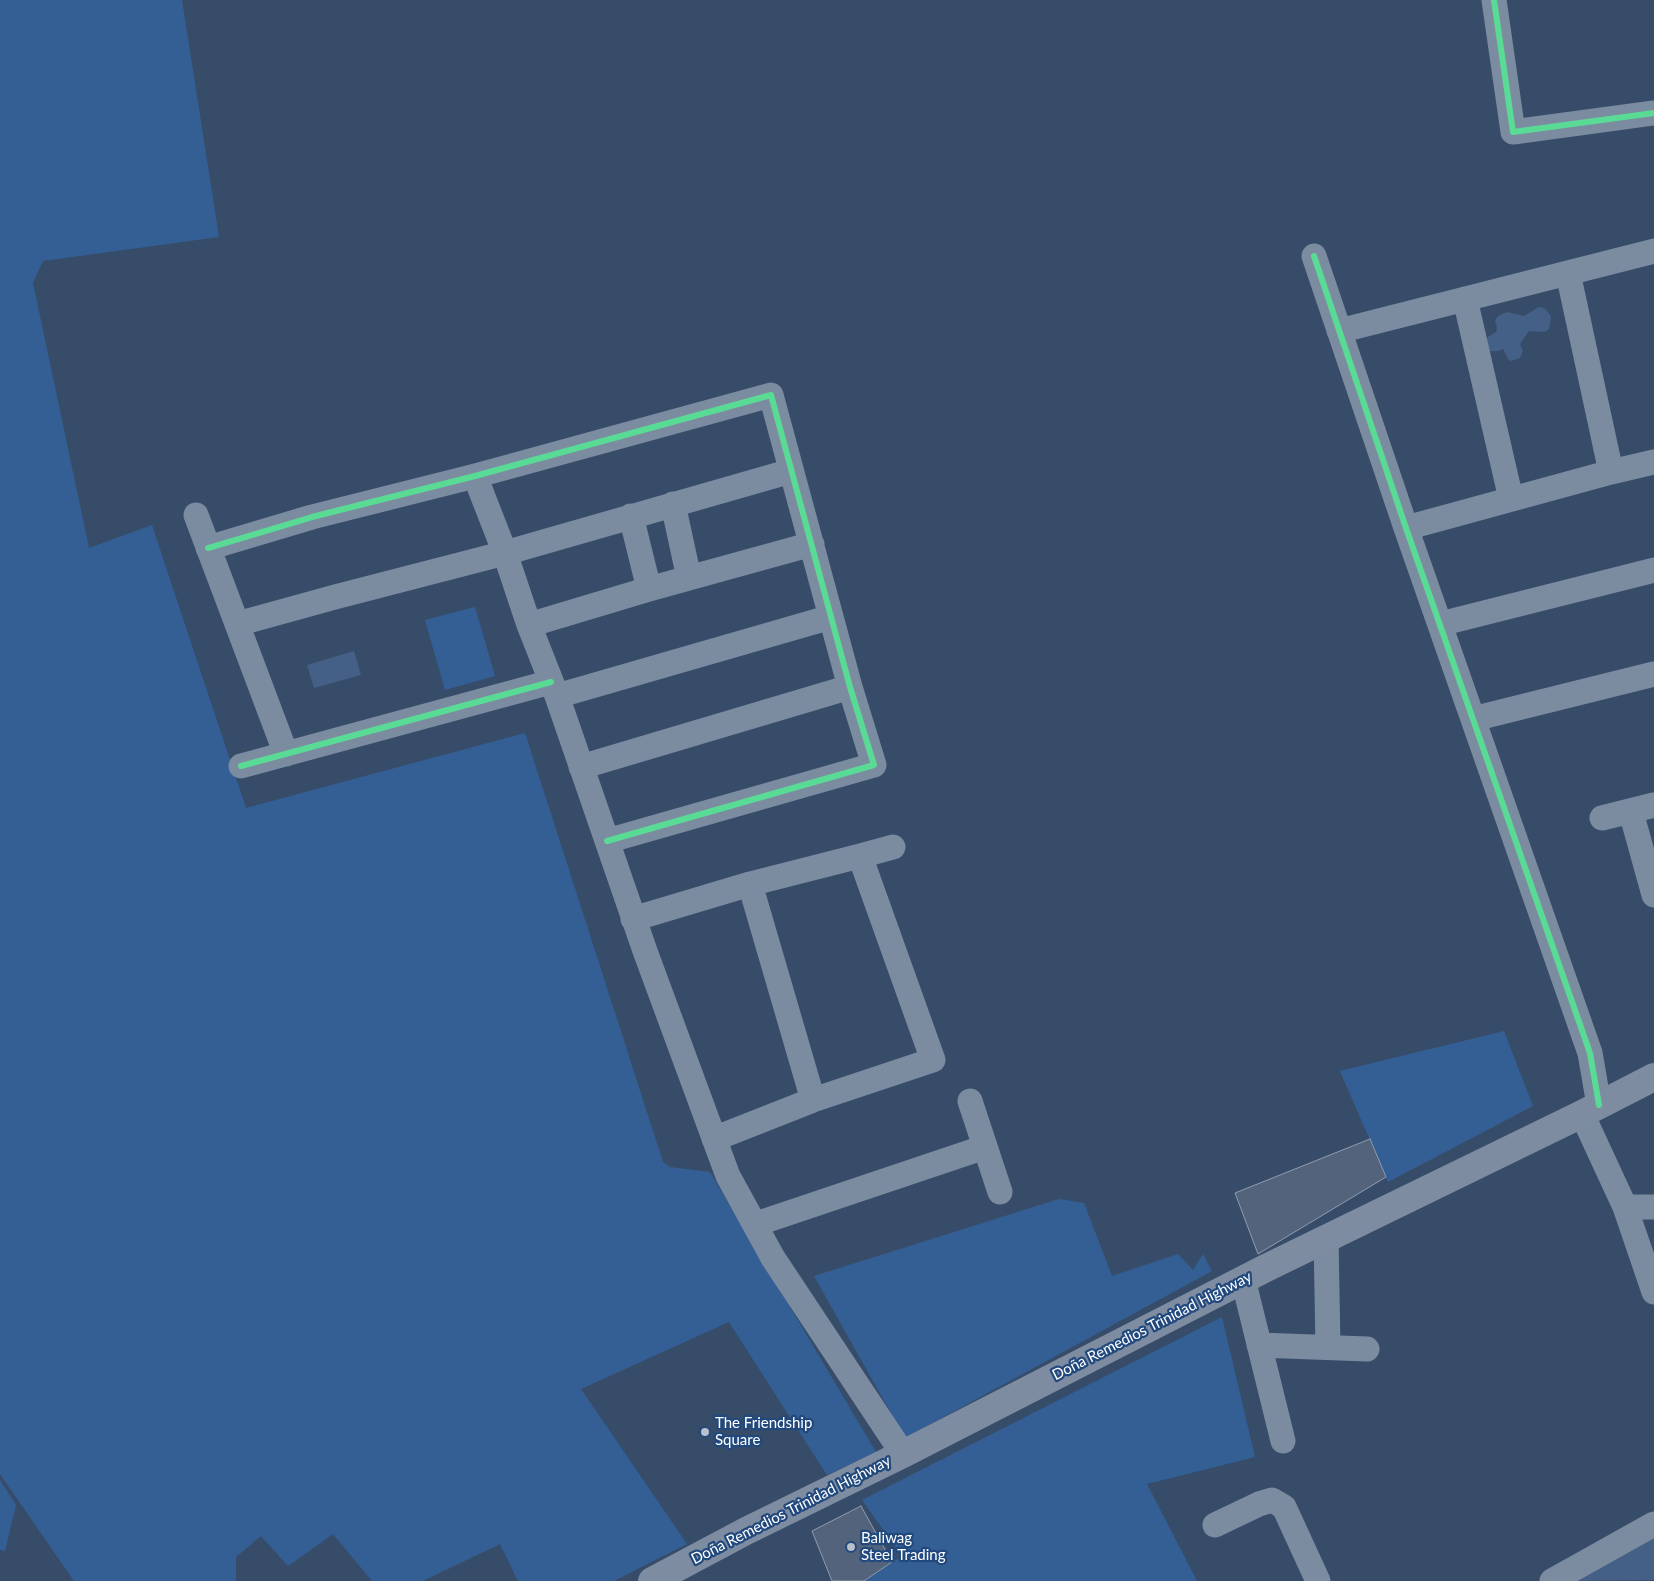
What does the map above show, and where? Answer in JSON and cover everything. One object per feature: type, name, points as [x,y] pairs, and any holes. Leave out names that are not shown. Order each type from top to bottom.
[{"type":"highway","name":"Doña Remedios Trinidad Highway","points":[[652,1581],[746,1531],[903,1454],[1243,1280],[1591,1109],[1654,1076]]},
{"type":"street","points":[[1494,0],[1513,132],[1654,113]]},
{"type":"street","points":[[1339,331],[1654,251]]},
{"type":"street","points":[[1314,256],[1406,528],[1590,1053],[1591,1109],[1654,1292]]},
{"type":"street","points":[[1568,273],[1611,472]]},
{"type":"street","points":[[1465,298],[1511,499]]},
{"type":"street","points":[[208,548],[312,517],[475,476],[771,394],[850,687],[874,766],[607,841]]},
{"type":"street","points":[[1406,528],[1654,462]]},
{"type":"street","points":[[237,624],[505,553],[792,471]]},
{"type":"street","points":[[475,476],[505,553],[633,919],[728,1176],[746,1212],[756,1224],[773,1258],[903,1454]]},
{"type":"street","points":[[674,504],[690,578]]},
{"type":"street","points":[[196,514],[286,754]]},
{"type":"street","points":[[631,516],[649,589]]},
{"type":"street","points":[[530,625],[649,589],[812,544]]},
{"type":"street","points":[[1440,624],[1654,570]]},
{"type":"street","points":[[241,766],[554,689],[831,617]]},
{"type":"street","points":[[1473,719],[1654,674]]},
{"type":"street","points":[[581,766],[850,687]]},
{"type":"street","points":[[1602,818],[1642,809],[1654,895]]},
{"type":"street","points":[[633,919],[750,884],[893,847]]},
{"type":"street","points":[[714,1139],[813,1100],[933,1060],[860,856]]},
{"type":"street","points":[[750,884],[813,1100]]},
{"type":"street","points":[[970,1101],[1000,1192]]},
{"type":"street","points":[[756,1224],[985,1147]]},
{"type":"street","points":[[1625,1207],[1654,1207]]},
{"type":"street","points":[[1320,1242],[1322,1347]]},
{"type":"street","points":[[1243,1280],[1283,1441]]},
{"type":"street","points":[[1259,1345],[1367,1349]]},
{"type":"street","points":[[1215,1525],[1259,1504],[1272,1500],[1284,1507],[1318,1581]]},
{"type":"street","points":[[1552,1581],[1654,1524]]},
{"type":"shaded area","points":[[0,0],[182,0],[219,237],[43,261],[33,283],[89,548],[152,525],[246,808],[525,733],[663,1162],[670,1167],[710,1172],[876,1452],[827,1475],[729,1322],[581,1389],[687,1544],[614,1581],[518,1581],[500,1544],[423,1581],[372,1581],[333,1534],[288,1566],[261,1536],[236,1557],[236,1581],[74,1581],[0,1474]]},
{"type":"shaded area","points":[[1539,307],[1544,308],[1551,316],[1550,326],[1544,332],[1529,331],[1520,344],[1523,351],[1520,358],[1511,361],[1503,349],[1488,351],[1486,338],[1496,332],[1495,320],[1498,316],[1507,312],[1524,316]]},
{"type":"shaded area","points":[[475,607],[495,676],[445,690],[425,620]]},
{"type":"shaded area","points":[[354,651],[361,675],[314,688],[307,665]]},
{"type":"shaded area","points":[[1504,1031],[1533,1106],[1388,1182],[1340,1071]]},
{"type":"shaded area","points":[[1059,1199],[1084,1203],[1112,1276],[1178,1254],[1193,1270],[1203,1254],[1212,1271],[905,1438],[814,1276]]},
{"type":"shaded area","points":[[1222,1317],[1255,1457],[1147,1484],[1197,1581],[865,1581],[902,1556],[862,1500]]},
{"type":"shaded area","points":[[0,1480],[16,1505],[5,1551],[0,1550]]},
{"type":"shaded area","points":[[1654,1535],[1654,1580],[1568,1581]]},
{"type":"building","points":[[1370,1139],[1386,1177],[1258,1254],[1235,1193]]},
{"type":"building","name":"Baliwag Steel Trading","points":[[861,1506],[892,1562],[864,1581],[832,1581],[812,1531]]},
{"type":"cycle path","points":[[1494,0],[1513,132],[1654,113]]},
{"type":"cycle path","points":[[1314,256],[1406,528],[1590,1053],[1599,1105]]},
{"type":"cycle path","points":[[208,548],[312,517],[475,476],[771,395],[850,687],[874,765],[607,841]]},
{"type":"cycle path","points":[[241,766],[551,682]]},
{"type":"place","name":"The Friendship Square","points":[[705,1432]]},
{"type":"place","name":"Baliwag Steel Trading","points":[[851,1547]]}]
